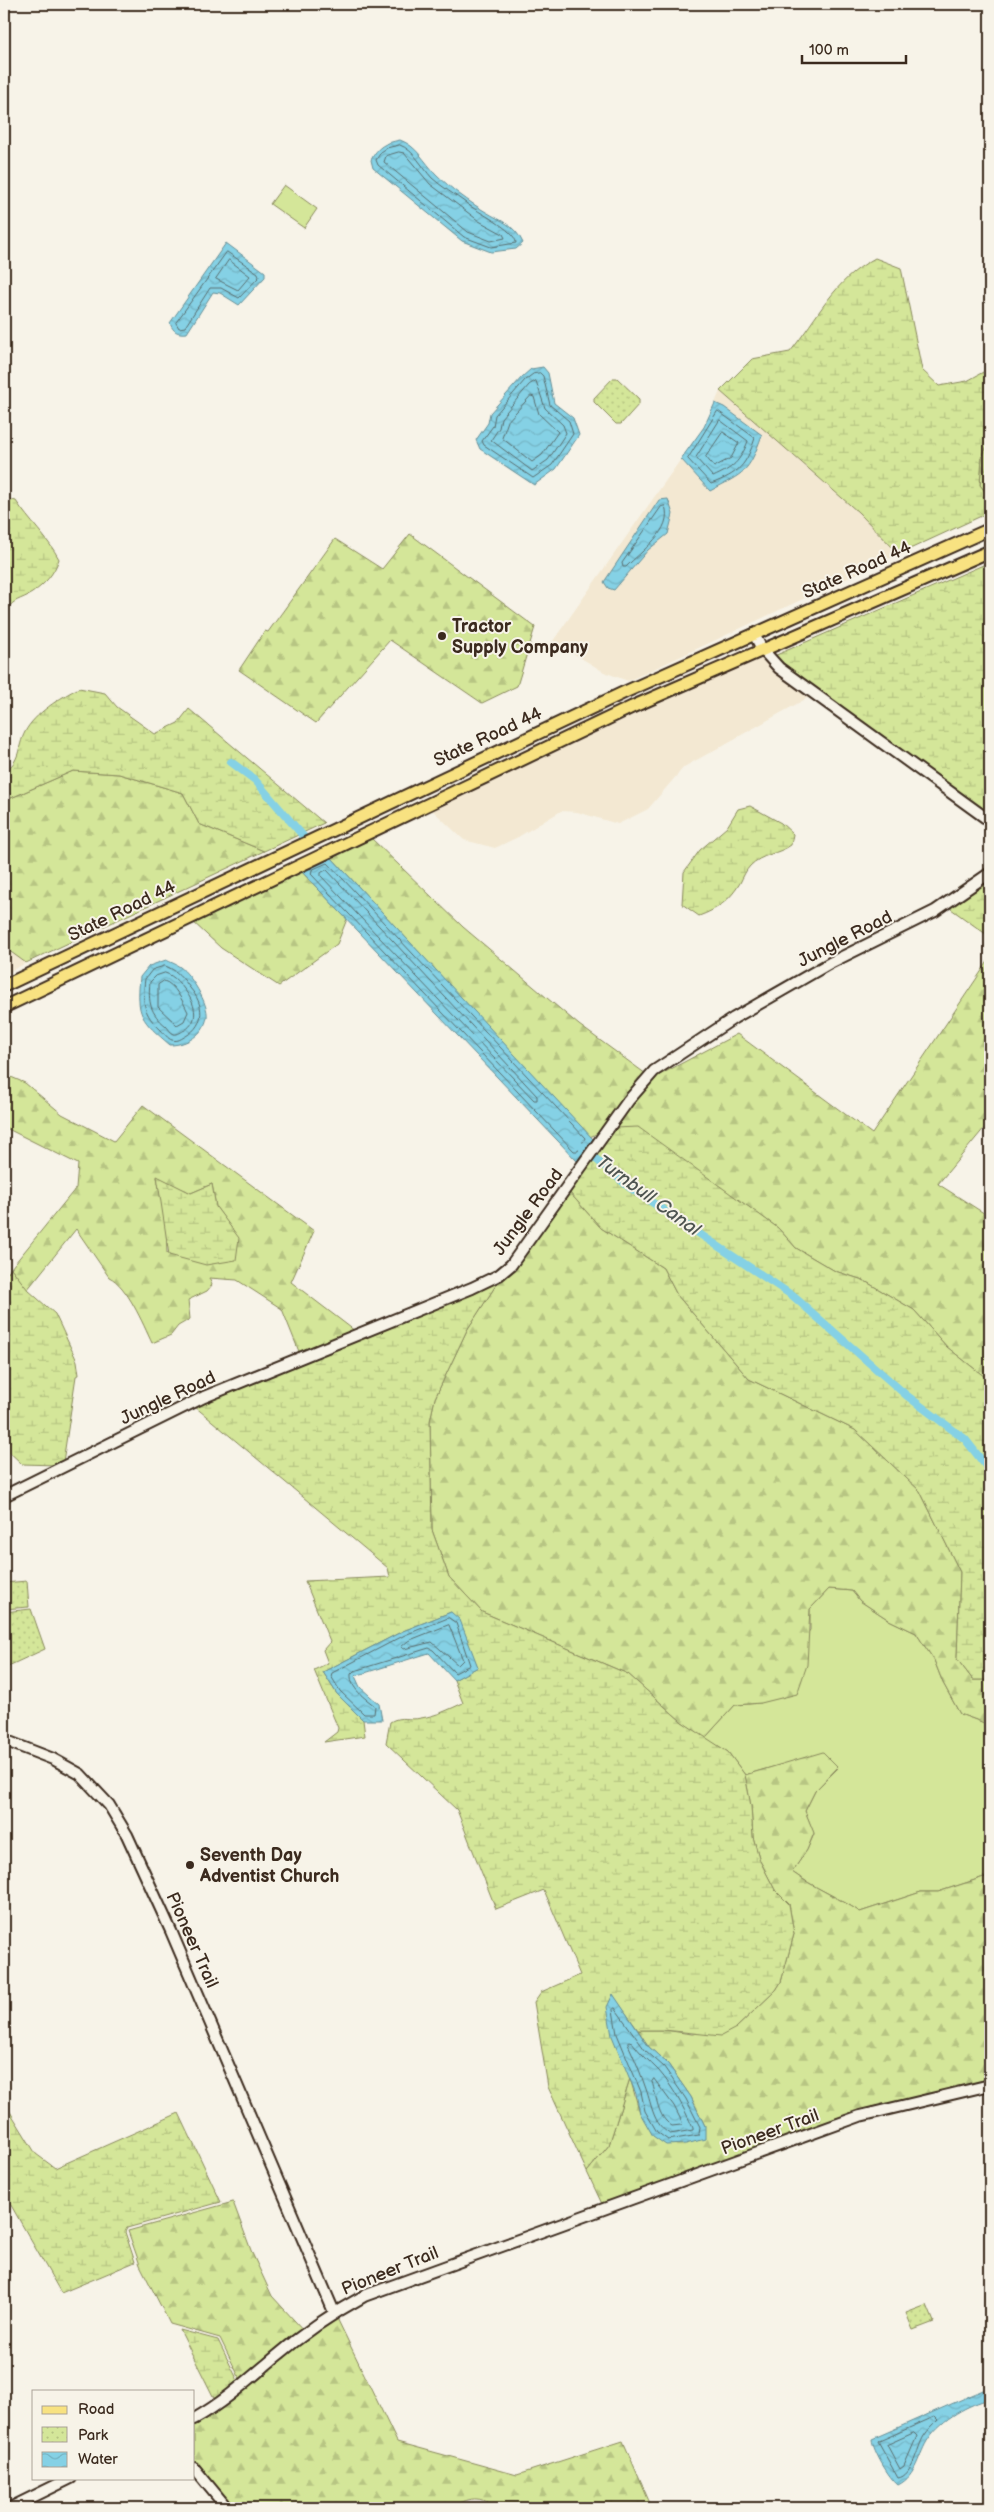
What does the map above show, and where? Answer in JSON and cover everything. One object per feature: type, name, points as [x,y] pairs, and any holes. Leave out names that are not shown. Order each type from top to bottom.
[{"type":"main road","name":"State Road 44","points":[[4,986],[608,700],[990,529]]},
{"type":"main road","name":"State Road 44","points":[[4,1007],[55,984],[151,935],[632,707],[990,550]]},
{"type":"main road","points":[[143,920],[151,935]]},
{"type":"street","points":[[754,634],[762,649],[779,668],[990,822]]},
{"type":"street","name":"Jungle Road","points":[[4,1496],[204,1397],[472,1288],[498,1275],[511,1265],[628,1101],[654,1071],[734,1018],[823,967],[934,911],[990,873]]},
{"type":"street","name":"Pioneer Trail","points":[[4,1740],[53,1759],[80,1774],[99,1792],[118,1820],[172,1931],[334,2312],[364,2296],[860,2116],[990,2085]]},
{"type":"street","points":[[195,2418],[218,2406],[305,2332],[334,2312]]},
{"type":"street","points":[[195,2469],[227,2508]]},
{"type":"street","points":[[10,2508],[67,2480]]},
{"type":"shaded area","points":[[720,391],[858,512],[899,554],[628,681],[604,672],[553,641],[681,459],[710,491],[724,407],[715,403]],"holes":[[[673,514],[668,534],[648,550],[614,590]]]},
{"type":"shaded area","points":[[764,658],[777,671],[811,696],[684,767],[648,809],[618,824],[577,812],[561,811],[518,837],[495,848],[464,840],[431,809],[734,666]]},
{"type":"shaded area","points":[[4,947],[26,963],[4,974]]},
{"type":"green space","points":[[284,185],[317,209],[304,228],[270,204]]},
{"type":"green space","points":[[875,258],[901,268],[922,370],[939,386],[967,381],[985,371],[990,376],[990,439],[982,457],[980,485],[990,498],[990,512],[899,554],[858,512],[720,391],[752,359],[790,352],[837,288],[860,267]]},
{"type":"green space","points":[[613,378],[617,378],[639,399],[639,404],[621,424],[616,424],[594,402],[594,398]]},
{"type":"green space","points":[[990,439],[990,498],[980,485],[982,457]]},
{"type":"green space","points":[[4,498],[16,501],[59,559],[52,574],[45,582],[32,593],[14,602],[6,611],[4,604]]},
{"type":"green space","points":[[410,534],[535,627],[517,686],[482,703],[390,640],[316,723],[239,670],[265,631],[268,632],[335,539],[382,569]]},
{"type":"green space","points":[[990,562],[990,817],[774,656]]},
{"type":"green space","points":[[79,688],[105,693],[117,707],[155,734],[178,723],[189,709],[324,823],[264,851],[199,824],[183,793],[119,774],[73,771],[4,801],[4,771],[16,759],[22,738],[29,725],[49,707]]},
{"type":"green space","points":[[73,771],[119,774],[183,793],[199,824],[264,851],[26,963],[4,947],[4,801]]},
{"type":"green space","points":[[750,806],[781,823],[793,834],[791,845],[754,862],[728,899],[718,907],[699,916],[682,904],[684,872],[700,850],[727,827],[738,809]]},
{"type":"green space","points":[[370,837],[463,927],[579,1025],[646,1074],[602,1131],[590,1137],[330,856]]},
{"type":"green space","points":[[300,870],[347,919],[337,944],[279,986],[221,948],[192,921]]},
{"type":"green space","points":[[990,878],[990,937],[951,909],[951,905]]},
{"type":"green space","points":[[989,960],[990,1121],[938,1184],[990,1217],[990,1381],[947,1347],[914,1310],[863,1280],[835,1271],[796,1248],[778,1228],[657,1143],[614,1128],[652,1079],[737,1034],[872,1134]]},
{"type":"green space","points":[[4,1074],[25,1083],[62,1114],[114,1141],[143,1105],[314,1231],[291,1282],[355,1331],[300,1354],[282,1309],[237,1280],[209,1278],[212,1285],[207,1291],[188,1300],[190,1319],[178,1326],[171,1335],[152,1343],[128,1296],[116,1281],[109,1277],[76,1229],[27,1290],[11,1268],[76,1188],[78,1164],[4,1127]],"holes":[[[157,1177],[191,1193],[212,1184],[216,1207],[238,1238],[167,1253],[166,1225]]]},
{"type":"green space","points":[[638,1127],[778,1228],[796,1248],[835,1271],[863,1280],[914,1310],[947,1347],[990,1381],[990,1680],[973,1680],[957,1659],[960,1572],[920,1491],[855,1430],[749,1379],[677,1295],[663,1268],[601,1228],[569,1192],[614,1128]]},
{"type":"green space","points":[[157,1176],[191,1193],[212,1184],[216,1207],[239,1238],[236,1260],[206,1265],[169,1255]]},
{"type":"green space","points":[[569,1192],[601,1228],[663,1268],[677,1295],[749,1379],[855,1430],[920,1491],[960,1572],[957,1659],[973,1680],[990,1680],[990,1725],[960,1714],[943,1683],[934,1660],[916,1633],[889,1620],[860,1601],[852,1591],[829,1589],[810,1609],[807,1665],[797,1694],[761,1703],[735,1705],[705,1738],[682,1722],[628,1674],[482,1612],[449,1577],[432,1530],[430,1421],[435,1398],[467,1330],[500,1279]]},
{"type":"green space","points":[[11,1268],[28,1290],[55,1314],[77,1361],[79,1375],[76,1376],[63,1462],[57,1465],[22,1464],[4,1447],[4,1270],[8,1273]]},
{"type":"green space","points":[[500,1279],[467,1330],[435,1398],[430,1421],[432,1530],[449,1577],[482,1612],[628,1674],[682,1722],[728,1752],[745,1775],[751,1806],[753,1837],[760,1861],[775,1890],[789,1904],[794,1934],[781,1982],[776,1990],[736,2028],[721,2036],[664,2030],[638,2030],[612,1994],[630,2078],[609,2145],[587,2172],[548,2087],[534,2002],[541,1992],[580,1975],[544,1890],[496,1909],[457,1810],[386,1743],[390,1722],[401,1718],[417,1719],[432,1716],[463,1703],[454,1680],[478,1667],[451,1612],[403,1631],[323,1672],[337,1694],[363,1720],[365,1736],[324,1742],[337,1732],[338,1728],[314,1670],[328,1663],[323,1650],[330,1642],[305,1581],[390,1577],[388,1568],[194,1406]]},
{"type":"green space","points":[[27,1581],[29,1607],[4,1609],[4,1583]]},
{"type":"green space","points":[[829,1589],[852,1591],[860,1601],[889,1620],[916,1633],[934,1660],[943,1683],[960,1714],[990,1725],[990,1881],[984,1877],[938,1892],[921,1892],[860,1912],[792,1872],[807,1850],[814,1834],[805,1811],[815,1791],[838,1768],[780,1765],[745,1775],[728,1752],[705,1738],[735,1705],[761,1703],[810,1630],[810,1609]]},
{"type":"green space","points":[[31,1609],[45,1649],[4,1668],[4,1612]]},
{"type":"green space","points":[[823,1752],[838,1767],[815,1791],[805,1811],[814,1833],[807,1850],[792,1872],[860,1912],[921,1892],[938,1892],[984,1877],[990,1881],[990,2081],[859,2112],[603,2206],[587,2172],[609,2145],[630,2078],[640,2113],[705,2126],[691,2097],[668,2064],[649,2047],[638,2030],[664,2030],[692,2034],[736,2028],[776,1990],[781,1982],[794,1934],[789,1904],[775,1890],[760,1861],[753,1837],[751,1806],[745,1775]]},
{"type":"green space","points":[[4,2102],[36,2154],[55,2168],[179,2113],[221,2202],[127,2228],[125,2232],[135,2262],[61,2293],[4,2193]]},
{"type":"green space","points":[[233,2202],[252,2253],[272,2296],[305,2332],[334,2312],[397,2442],[517,2475],[623,2441],[652,2508],[496,2508],[485,2501],[474,2499],[452,2508],[226,2508],[195,2470],[195,2418],[243,2385],[220,2338],[170,2324],[140,2265],[128,2231]]},
{"type":"green space","points":[[927,2305],[934,2322],[913,2330],[906,2313]]},
{"type":"green space","points":[[180,2330],[218,2340],[239,2383],[216,2402]]},
{"type":"water","points":[[400,140],[416,150],[436,174],[453,190],[512,228],[523,243],[516,249],[491,252],[462,241],[373,168],[371,160],[376,151],[386,144]]},
{"type":"water","points":[[226,243],[265,272],[265,277],[239,305],[220,293],[213,292],[187,333],[176,332],[170,323]]},
{"type":"water","points":[[543,367],[548,373],[554,403],[573,418],[579,435],[556,469],[534,485],[480,449],[476,440],[488,423],[490,413],[522,377],[531,369]]},
{"type":"water","points":[[715,403],[724,407],[762,435],[753,458],[744,471],[710,491],[681,459],[704,427]]},
{"type":"water","points":[[668,499],[673,514],[668,534],[648,550],[614,590],[608,588],[604,582],[659,500]]},
{"type":"water","points":[[330,856],[593,1139],[577,1161],[300,870]]},
{"type":"water","points":[[166,960],[180,967],[189,976],[202,997],[207,1011],[205,1023],[198,1034],[188,1041],[176,1045],[170,1045],[147,1023],[140,1009],[139,1001],[140,977],[149,966]]},
{"type":"water","points":[[451,1612],[460,1620],[478,1667],[454,1680],[429,1653],[355,1676],[360,1687],[379,1704],[382,1720],[363,1720],[337,1694],[323,1672],[403,1631]]},
{"type":"water","points":[[613,1994],[649,2047],[668,2064],[691,2097],[705,2126],[705,2139],[686,2144],[666,2145],[653,2136],[640,2113],[636,2094],[612,2036],[607,2007]]},
{"type":"water","points":[[990,2387],[990,2399],[956,2413],[934,2431],[925,2444],[909,2476],[898,2485],[894,2482],[878,2457],[872,2439]]},
{"type":"waterway","points":[[231,762],[255,780],[304,837]]},
{"type":"waterway","name":"Turnbull Canal","points":[[577,1143],[629,1187],[793,1296],[906,1395],[965,1439],[990,1471]]},
{"type":"place","name":"Tractor Supply Company","points":[[442,636]]},
{"type":"place","name":"Seventh Day Adventist Church","points":[[190,1865]]}]
